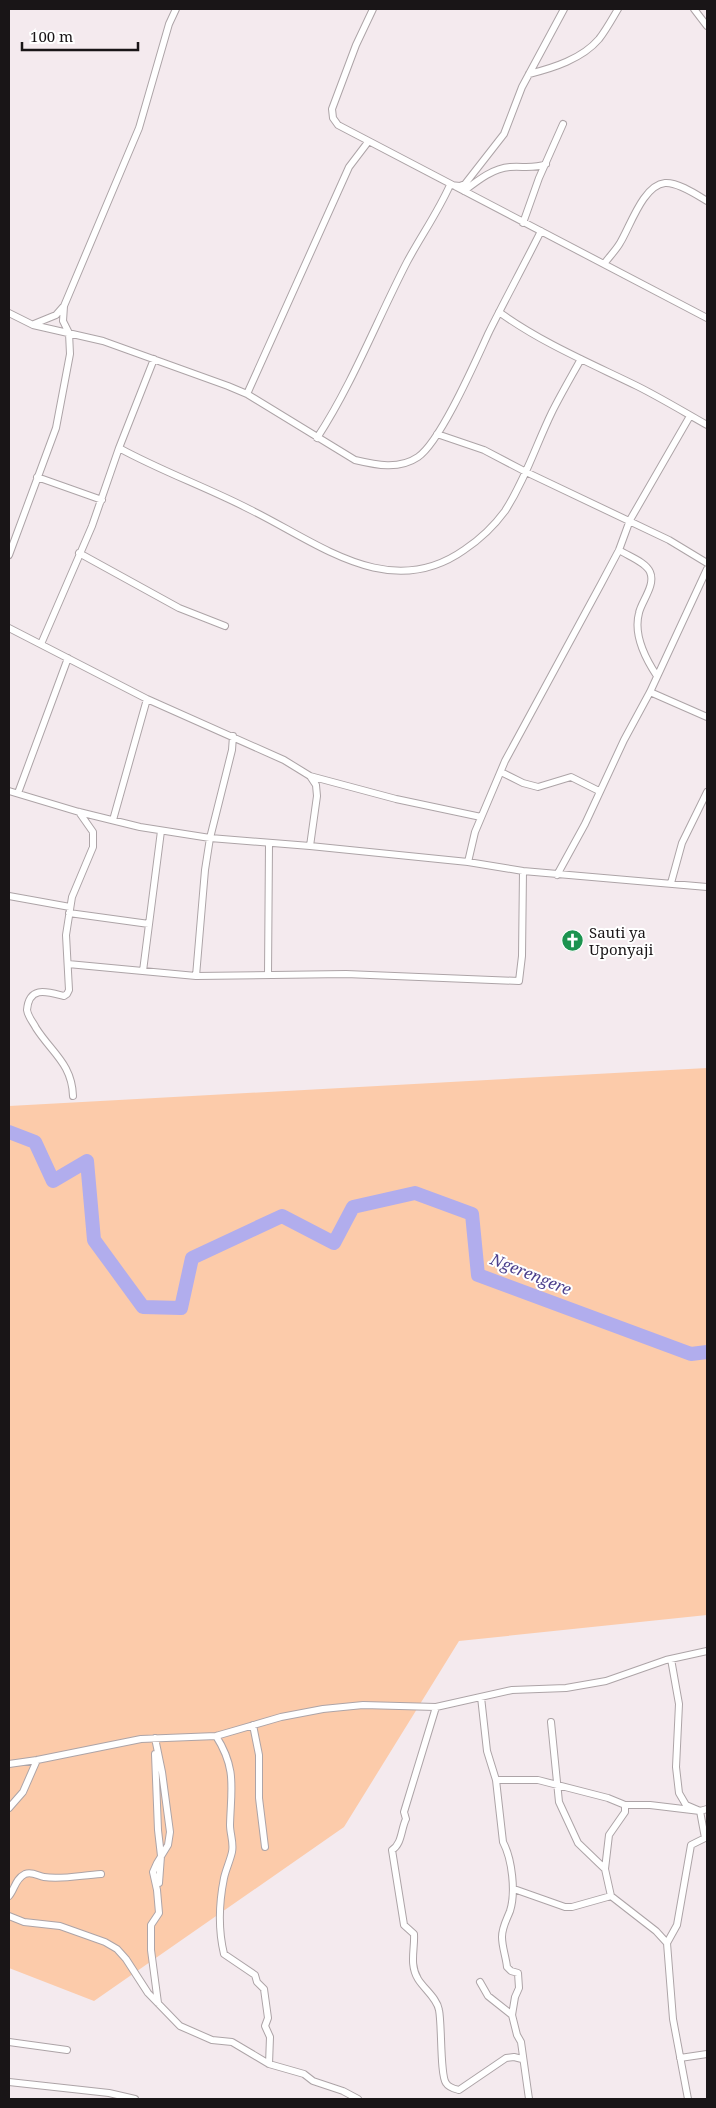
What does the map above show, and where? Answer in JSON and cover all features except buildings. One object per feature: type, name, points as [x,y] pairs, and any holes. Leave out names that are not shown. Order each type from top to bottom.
[{"type":"street","points":[[30,324],[56,316],[64,306],[139,128],[169,24],[176,9]]},
{"type":"street","points":[[373,9],[356,45],[332,109],[333,118],[338,125],[707,318]]},
{"type":"street","points":[[450,185],[460,186],[465,184],[495,147],[508,127],[522,88],[564,9]]},
{"type":"street","points":[[529,74],[555,67],[587,49],[602,35],[618,9]]},
{"type":"street","points":[[694,9],[707,26]]},
{"type":"street","points":[[523,223],[563,124]]},
{"type":"street","points":[[247,394],[349,167],[368,142]]},
{"type":"street","points":[[464,191],[474,183],[498,170],[512,167],[538,167],[546,164]]},
{"type":"street","points":[[316,438],[336,404],[407,262],[440,206],[450,185]]},
{"type":"street","points":[[604,264],[620,243],[646,196],[659,185],[674,185],[707,202]]},
{"type":"street","points":[[9,313],[30,324],[103,341],[197,374],[247,394],[316,438],[355,460],[374,464],[397,465],[418,457],[437,434],[541,231]]},
{"type":"street","points":[[9,555],[56,428],[70,354],[69,333],[63,321],[64,306]]},
{"type":"street","points":[[499,312],[526,331],[640,387],[707,425]]},
{"type":"street","points":[[41,644],[102,500],[119,448],[154,359]]},
{"type":"street","points":[[119,448],[248,508],[332,554],[374,569],[395,572],[430,567],[451,560],[477,542],[504,512],[526,472],[552,413],[581,359]]},
{"type":"street","points":[[468,862],[475,832],[500,772],[618,550],[630,520],[690,416]]},
{"type":"street","points":[[437,434],[484,450],[526,472],[630,520],[669,540],[707,564]]},
{"type":"street","points":[[37,476],[102,500]]},
{"type":"street","points":[[618,550],[650,570],[652,576],[639,613],[637,628],[641,644],[657,676]]},
{"type":"street","points":[[79,553],[179,608],[225,626]]},
{"type":"street","points":[[557,875],[650,692],[707,570]]},
{"type":"street","points":[[9,628],[147,699],[284,760],[310,776],[396,799],[481,817]]},
{"type":"street","points":[[18,793],[68,658]]},
{"type":"street","points":[[650,692],[707,717]]},
{"type":"street","points":[[113,820],[147,699]]},
{"type":"street","points":[[196,976],[205,870],[210,838],[233,736]]},
{"type":"street","points":[[500,772],[523,783],[538,787],[571,777],[599,791]]},
{"type":"street","points":[[310,776],[316,785],[317,796],[310,846]]},
{"type":"street","points":[[9,790],[79,812],[210,838],[468,862],[557,875],[707,887]]},
{"type":"street","points":[[671,883],[682,843],[707,792]]},
{"type":"street","points":[[73,1096],[68,1070],[38,1031],[27,1010],[30,1000],[37,993],[45,990],[64,996],[68,994],[66,935],[69,910],[72,897],[93,846],[93,832],[79,812]]},
{"type":"street","points":[[143,971],[162,830]]},
{"type":"street","points":[[268,975],[269,844]]},
{"type":"street","points":[[68,964],[196,976],[346,974],[519,981],[522,956],[522,871]]},
{"type":"street","points":[[9,896],[69,910],[149,924]]},
{"type":"street","points":[[9,1764],[154,1738],[176,1739],[216,1736],[302,1712],[323,1709],[362,1705],[436,1707],[512,1690],[556,1689],[606,1682],[671,1659],[707,1651]]},
{"type":"street","points":[[671,1659],[679,1704],[676,1767],[680,1793],[686,1805],[700,1811]]},
{"type":"street","points":[[482,1697],[487,1751],[496,1780],[503,1842],[508,1852],[514,1889],[511,1907],[502,1936],[508,1967],[511,1971],[518,1973],[519,1988],[515,1997],[512,2015],[517,2035],[521,2042],[529,2099]]},
{"type":"street","points":[[436,1707],[404,1812],[406,1819],[401,1828],[398,1844],[392,1850],[404,1925],[414,1934],[415,1945],[411,1958],[417,1977],[439,2009],[442,2069],[448,2086],[459,2090],[506,2058],[522,2059]]},
{"type":"street","points":[[551,1722],[559,1802],[578,1843],[605,1869]]},
{"type":"street","points":[[253,1725],[259,1755],[258,1798],[265,1847]]},
{"type":"street","points":[[216,1736],[228,1758],[231,1788],[230,1828],[232,1851],[224,1878],[218,1922],[221,1944],[224,1954],[255,1975],[257,1982],[264,1989],[268,2018],[265,2026],[270,2037],[268,2064]]},
{"type":"street","points":[[154,1738],[162,1772],[169,1818],[169,1839],[153,1872],[159,1913],[151,1925],[158,2004]]},
{"type":"street","points":[[154,1738],[161,1856],[159,1883]]},
{"type":"street","points":[[9,1808],[23,1792],[37,1760]]},
{"type":"street","points":[[496,1780],[538,1780],[608,1798],[625,1806],[650,1805],[700,1811],[707,1809]]},
{"type":"street","points":[[625,1806],[625,1812],[609,1835],[605,1869],[611,1896],[656,1930],[667,1943]]},
{"type":"street","points":[[688,2099],[672,2010],[667,1943],[677,1925],[691,1845],[705,1838],[700,1811]]},
{"type":"street","points":[[9,1896],[13,1892],[14,1885],[25,1874],[32,1873],[45,1877],[100,1874]]},
{"type":"street","points":[[514,1889],[566,1907],[611,1896]]},
{"type":"street","points":[[9,1916],[24,1922],[51,1924],[70,1929],[105,1942],[117,1949],[126,1959],[158,2004],[172,2019],[190,2032],[212,2040],[232,2042],[268,2064],[304,2074],[313,2081],[343,2091],[358,2099]]},
{"type":"street","points":[[480,1982],[488,1996],[512,2015]]},
{"type":"street","points":[[9,2042],[67,2050]]},
{"type":"street","points":[[680,2058],[707,2054]]},
{"type":"street","points":[[9,2082],[109,2093],[134,2099]]},
{"type":"shaded area","points":[[707,1068],[707,1615],[459,1641],[344,1827],[94,2001],[9,1968],[9,1106]]},
{"type":"waterway","name":"Ngerengere","points":[[9,1132],[35,1142],[53,1181],[87,1161],[94,1240],[143,1307],[181,1308],[192,1258],[282,1216],[334,1243],[353,1207],[415,1193],[472,1214],[478,1275],[691,1354],[707,1352]]},
{"type":"place","name":"Sauti ya Uponyaji","points":[[573,941]]}]
